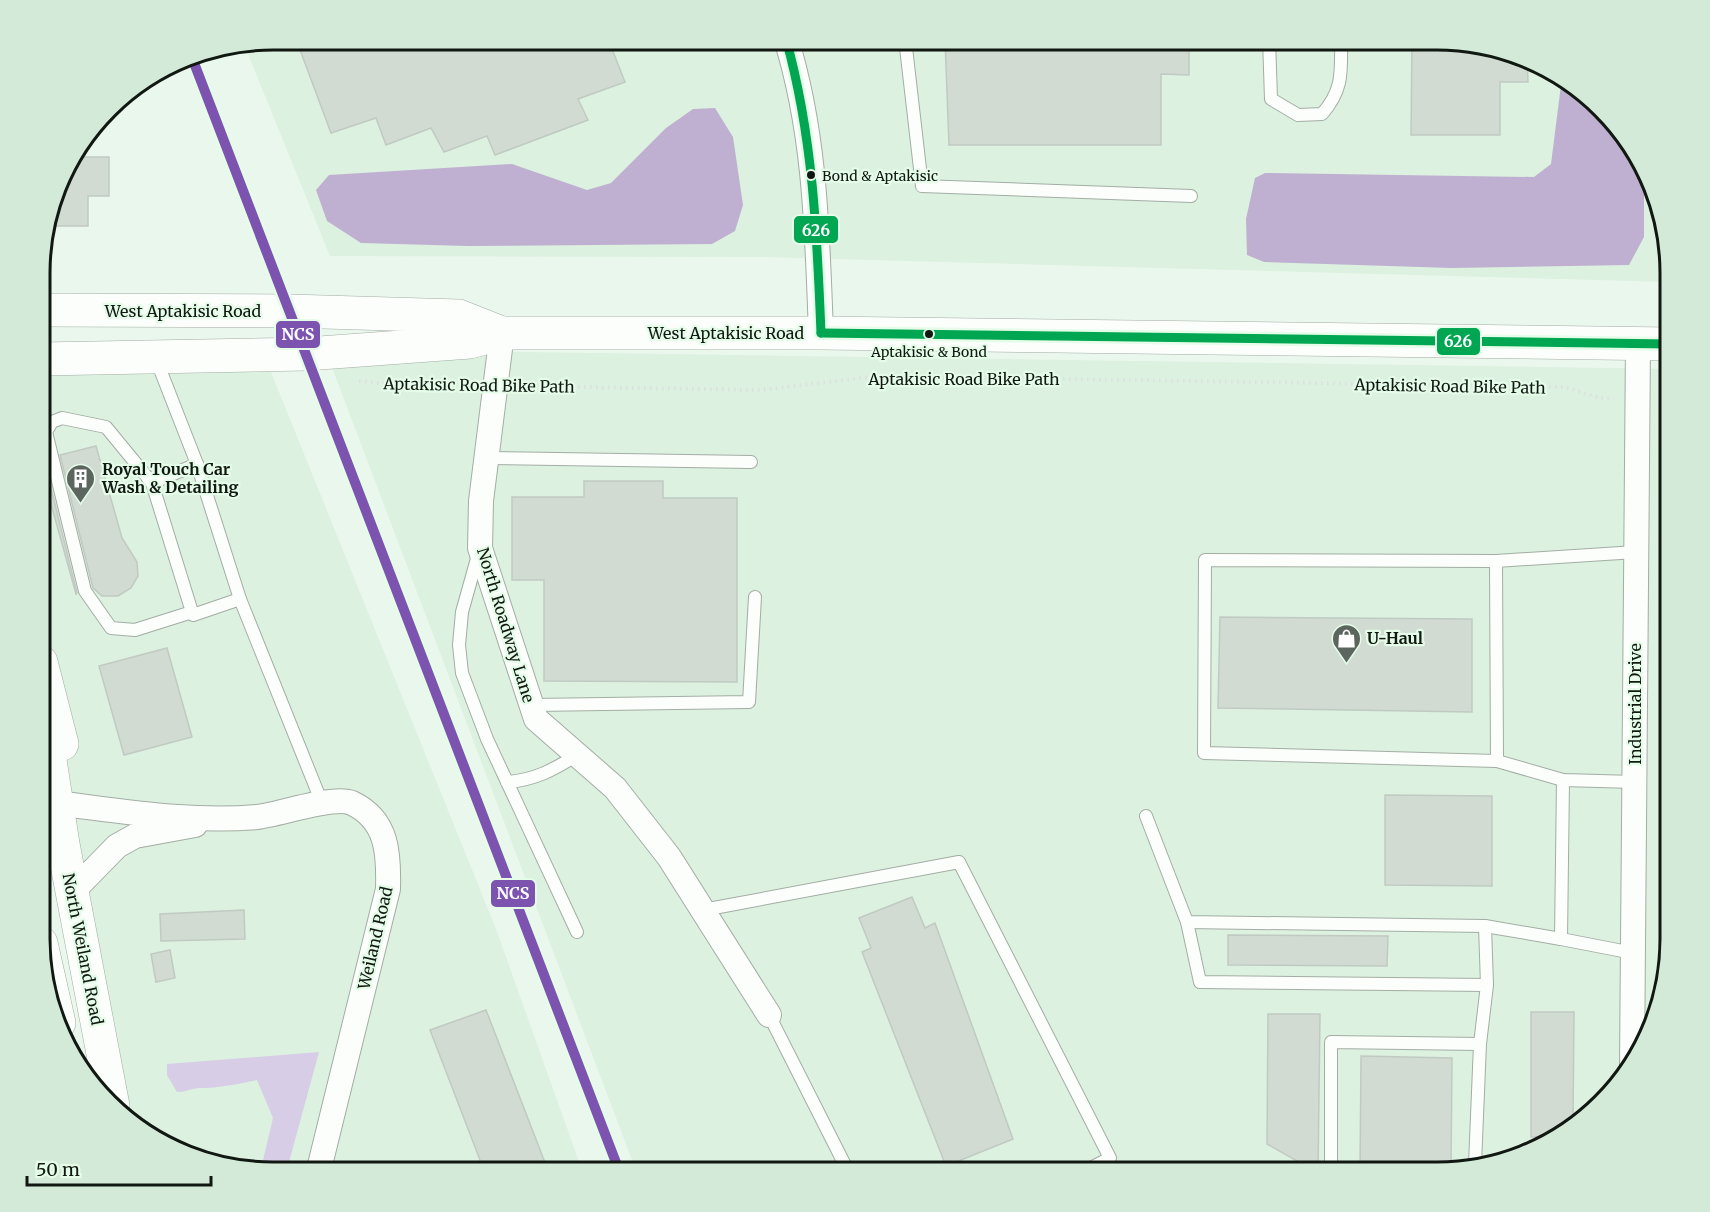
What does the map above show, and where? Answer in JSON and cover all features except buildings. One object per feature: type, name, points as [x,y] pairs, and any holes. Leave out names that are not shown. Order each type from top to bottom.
[{"type":"main road","name":"West Aptakisic Road","points":[[50,310],[290,311],[459,316],[502,333]]},
{"type":"main road","name":"West Aptakisic Road","points":[[50,359],[306,354],[470,342],[502,333],[821,333],[1660,344]]},
{"type":"main road","points":[[50,698],[63,749],[56,802]]},
{"type":"main road","name":"North Weiland Road","points":[[50,761],[56,802],[52,847],[73,891],[110,1092]]},
{"type":"street","points":[[789,50],[808,128],[814,181],[821,333]]},
{"type":"street","name":"North Roadway Lane","points":[[502,333],[481,501],[480,548],[536,719],[615,788],[669,857],[769,1015]]},
{"type":"street","name":"Industrial Drive","points":[[1638,344],[1633,953],[1639,1036]]},
{"type":"street","name":"Weiland Road","points":[[56,802],[122,811],[228,819]]},
{"type":"street","name":"Weiland Road","points":[[73,891],[117,846],[135,836],[228,819],[260,817],[322,803],[350,802],[368,814],[382,830],[389,856],[386,897],[321,1162]]},
{"type":"lane","points":[[906,50],[922,186],[1191,196]]},
{"type":"lane","points":[[1269,50],[1271,99],[1298,115],[1322,114],[1335,99],[1341,75],[1341,50]]},
{"type":"lane","points":[[156,357],[197,464],[240,599],[322,803]]},
{"type":"lane","points":[[50,425],[52,422],[62,418],[106,427],[152,483],[193,615],[240,599]]},
{"type":"lane","points":[[50,448],[86,591],[111,628],[135,630],[192,612]]},
{"type":"lane","points":[[487,458],[751,462]]},
{"type":"lane","points":[[152,483],[197,464]]},
{"type":"lane","points":[[480,548],[462,612],[460,654],[462,673],[487,739],[577,932]]},
{"type":"lane","points":[[1634,782],[1563,780],[1497,761],[1204,753],[1205,560],[1496,561],[1636,552]]},
{"type":"lane","points":[[1496,561],[1497,761]]},
{"type":"lane","points":[[532,705],[749,702],[755,597]]},
{"type":"lane","points":[[507,782],[530,780],[547,774],[577,755]]},
{"type":"lane","points":[[1561,939],[1563,780]]},
{"type":"lane","points":[[1146,816],[1187,922],[1200,982],[1487,985]]},
{"type":"lane","points":[[703,910],[959,862],[1110,1158],[1103,1162]]},
{"type":"lane","points":[[1187,922],[1485,926],[1633,953]]},
{"type":"lane","points":[[1474,1159],[1480,1044],[1487,985],[1485,926]]},
{"type":"lane","points":[[769,1015],[843,1162]]},
{"type":"lane","points":[[1330,1162],[1331,1042],[1480,1044]]},
{"type":"path","name":"Aptakisic Road Bike Path","points":[[357,381],[396,385],[761,390],[879,376],[1564,387],[1584,392],[1598,399]]},
{"type":"shaded area","points":[[1452,50],[1496,57],[1536,72],[1573,95],[1605,125],[1631,161],[1649,201],[1659,243],[1660,282],[764,257],[330,256],[247,51]]},
{"type":"shaded area","points":[[1561,86],[1585,105],[1615,137],[1644,187],[1644,237],[1629,265],[1452,268],[1264,262],[1247,255],[1246,219],[1255,178],[1265,173],[1534,177],[1551,164]]},
{"type":"shaded area","points":[[715,108],[733,137],[743,205],[735,231],[712,244],[468,246],[361,243],[327,221],[316,190],[329,175],[512,164],[587,190],[611,183],[666,128],[693,109]]},
{"type":"shaded area","points":[[325,349],[1660,369],[1659,969],[1649,1011],[1631,1051],[1605,1087],[1573,1117],[1523,1146],[1496,1155],[1452,1162],[633,1162]]},
{"type":"shaded area","points":[[262,350],[496,929],[579,1162],[243,1161],[214,1155],[174,1140],[137,1117],[114,1096],[50,748],[50,357]]},
{"type":"shaded area","points":[[319,1052],[289,1162],[263,1162],[273,1118],[257,1080],[177,1092],[167,1075],[167,1064]]},
{"type":"transit line","name":"626","points":[[789,50],[808,148],[818,259],[821,333]]},
{"type":"transit line","name":"NCS","points":[[194,63],[616,1162]]},
{"type":"transit line","name":"626","points":[[821,333],[1660,344]]},
{"type":"place","name":"Bond & Aptakisic","points":[[811,175]]},
{"type":"place","name":"Aptakisic & Bond","points":[[929,334]]},
{"type":"place","name":"Royal Touch Car Wash & Detailing","points":[[81,504]]},
{"type":"place","name":"U-Haul","points":[[1346,664]]}]
